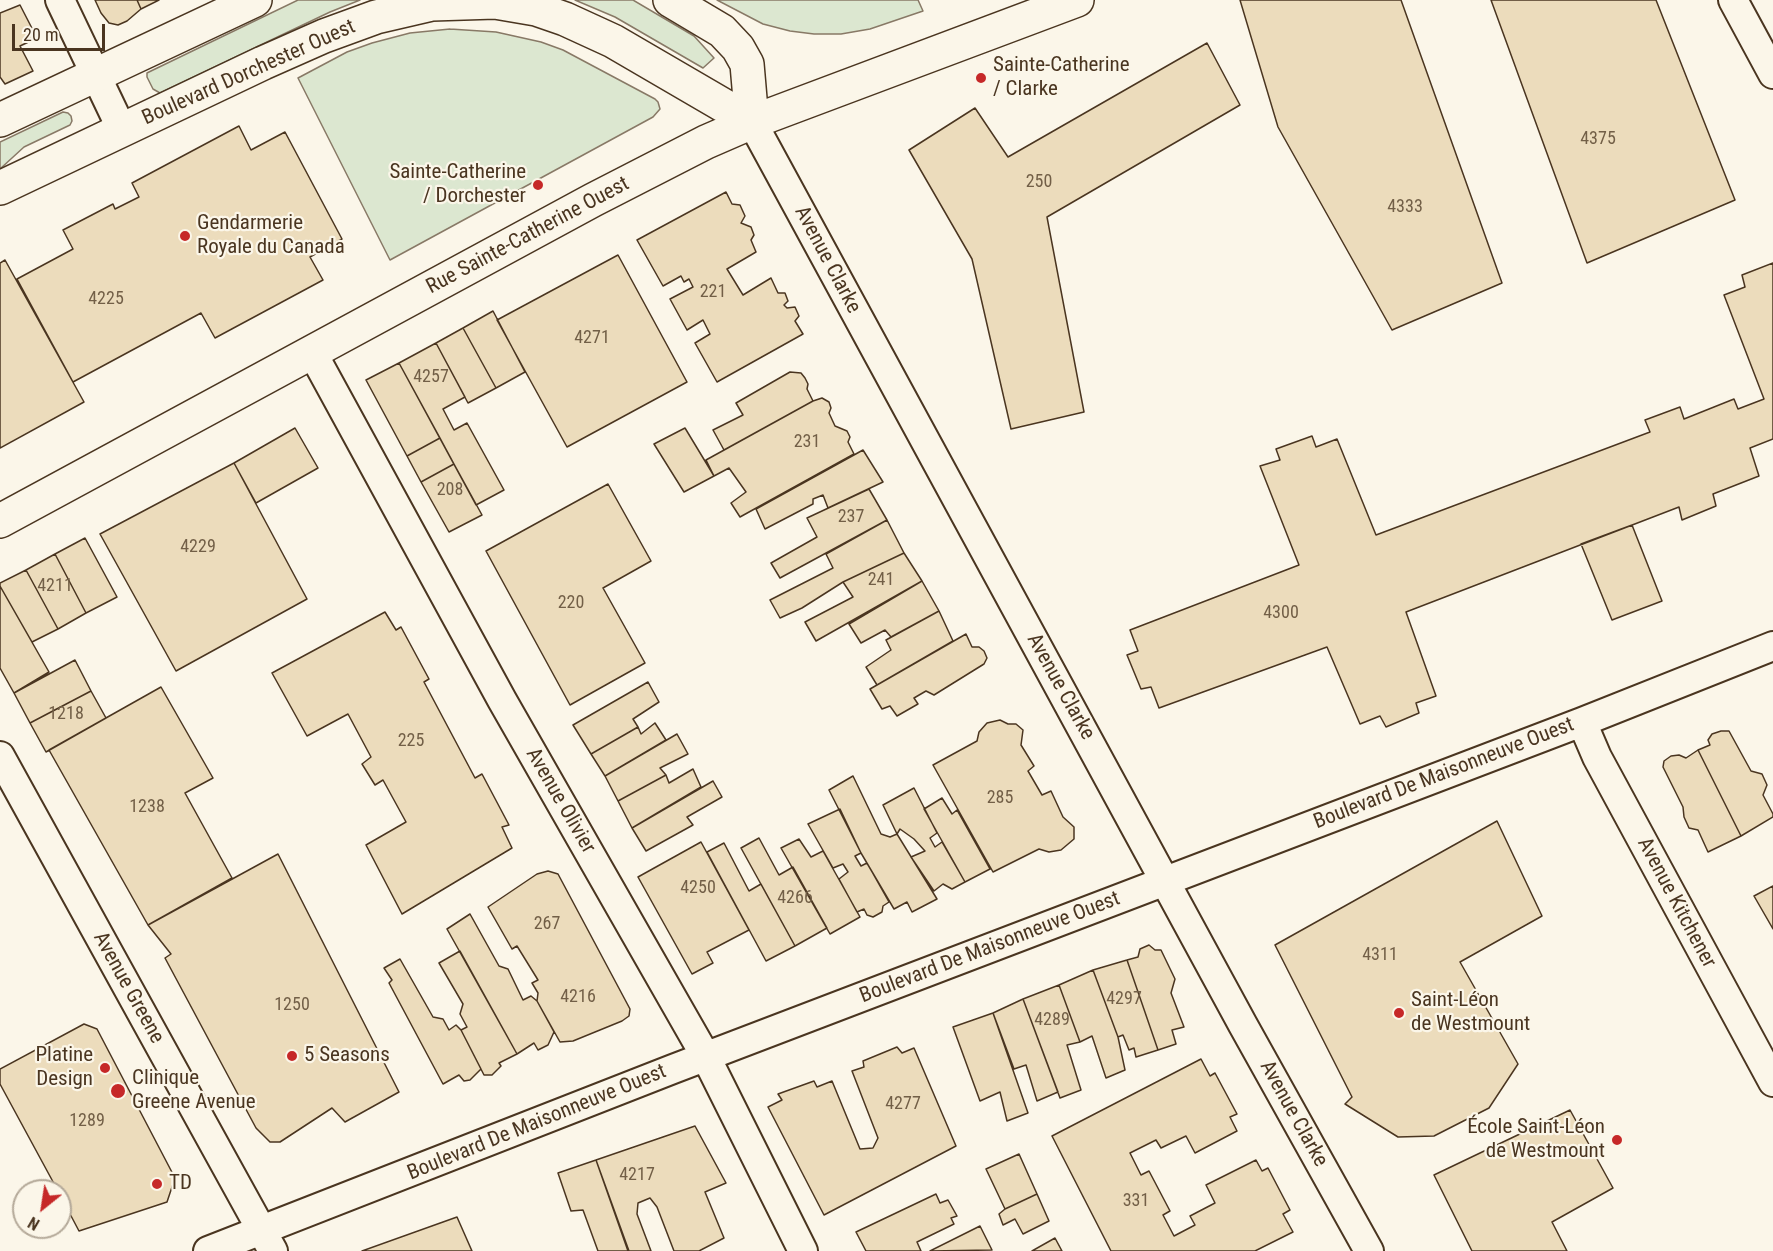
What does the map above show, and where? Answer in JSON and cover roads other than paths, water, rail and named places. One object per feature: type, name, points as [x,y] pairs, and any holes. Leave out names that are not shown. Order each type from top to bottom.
[{"type":"main road","points":[[0,120],[255,0]]},
{"type":"main road","points":[[670,0],[722,31],[743,55],[747,64],[752,122]]},
{"type":"main road","name":"Rue Sainte-Catherine Ouest","points":[[0,521],[634,178],[706,142],[752,122],[1077,0]]},
{"type":"main road","name":"Boulevard Dorchester Ouest","points":[[0,188],[324,36],[369,19],[417,7],[474,2],[514,5],[565,18],[621,45],[752,122]]},
{"type":"street","points":[[60,0],[122,130]]},
{"type":"street","points":[[1732,0],[1773,74]]},
{"type":"street","name":"Avenue Clarke","points":[[752,122],[1369,1251]]},
{"type":"street","name":"Avenue Olivier","points":[[312,352],[502,700],[706,1057],[803,1251]]},
{"type":"street","name":"Boulevard De Maisonneuve Ouest","points":[[208,1251],[267,1240],[294,1219],[706,1057],[1582,722],[1773,646]]},
{"type":"street","name":"Avenue Kitchener","points":[[1582,722],[1597,757],[1773,1082]]},
{"type":"street","name":"Avenue Greene","points":[[0,756],[267,1240]]},
{"type":"place","name":"Sainte-Catherine / Clarke","points":[[981,78]]},
{"type":"place","name":"Sainte-Catherine / Dorchester","points":[[538,185]]},
{"type":"place","name":"Gendarmerie Royale du Canada","points":[[185,236]]},
{"type":"place","name":"Saint-Léon de Westmount","points":[[1399,1013]]},
{"type":"place","name":"5 Seasons","points":[[292,1056]]},
{"type":"place","name":"Platine Design","points":[[105,1068]]},
{"type":"place","name":"Clinique Greene Avenue","points":[[118,1091]]},
{"type":"place","name":"École Saint-Léon de Westmount","points":[[1617,1140]]},
{"type":"place","name":"TD","points":[[157,1184]]}]
